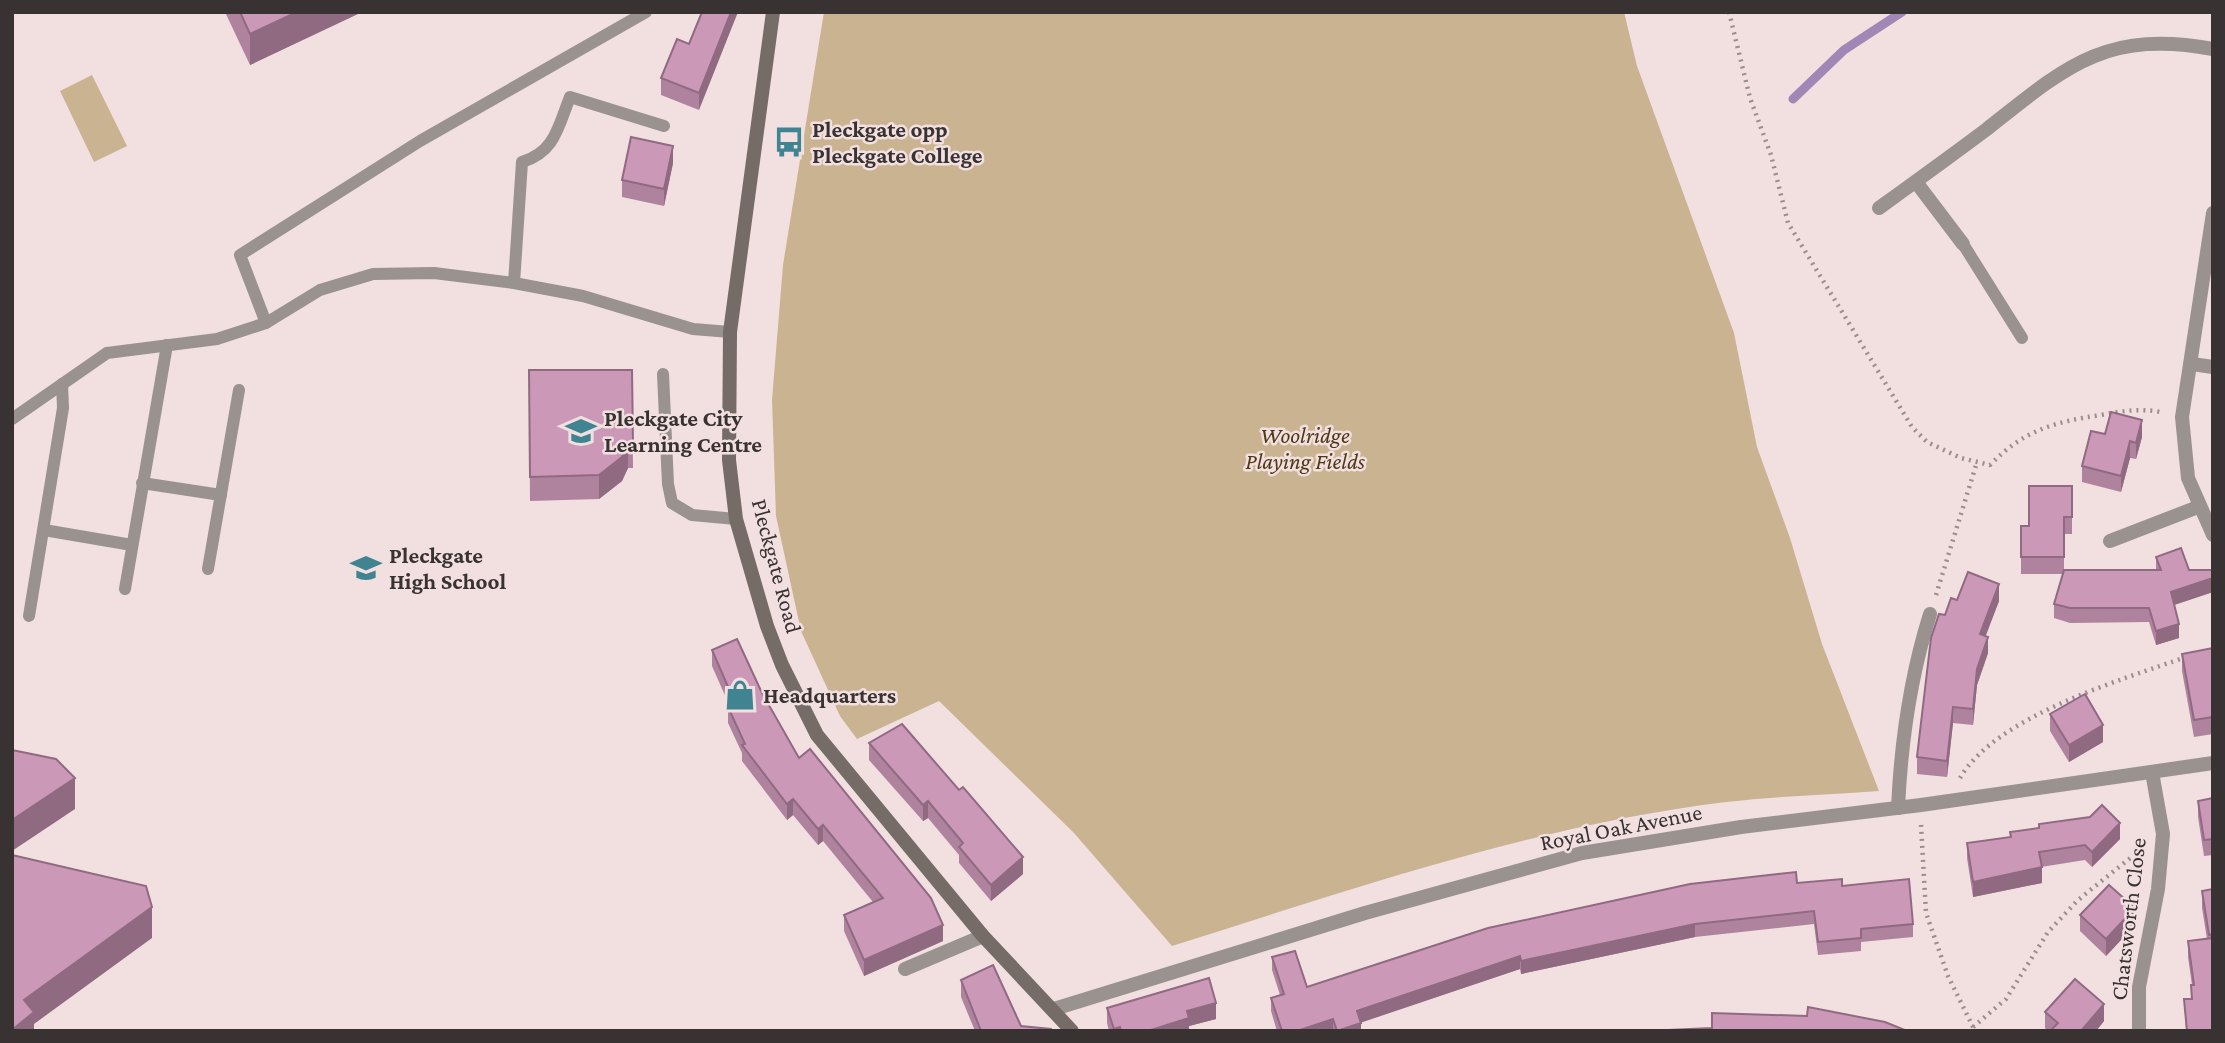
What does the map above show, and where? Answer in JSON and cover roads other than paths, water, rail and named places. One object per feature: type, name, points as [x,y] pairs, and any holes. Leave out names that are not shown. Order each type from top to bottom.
[{"type":"main road","name":"Pleckgate Road","points":[[773,12],[730,332],[729,460],[736,519],[767,626],[817,735],[983,936],[1072,1031]]},
{"type":"street","points":[[1879,208],[2062,70],[2102,52],[2144,43],[2213,49]]},
{"type":"street","points":[[1916,182],[1963,244]]},
{"type":"street","points":[[2213,213],[2182,418],[2188,478],[2198,507],[2213,535]]},
{"type":"street","points":[[2192,364],[2213,367]]},
{"type":"street","points":[[2110,541],[2198,507]]},
{"type":"street","points":[[1898,808],[1902,740],[1916,659],[1930,614]]},
{"type":"street","name":"Royal Oak Avenue","points":[[1054,1009],[1365,913],[1582,853],[1741,827],[1921,805],[2213,763]]},
{"type":"street","name":"Chatsworth Close","points":[[2139,1031],[2139,988],[2158,889],[2163,834],[2152,772]]},
{"type":"street","points":[[905,969],[983,936]]},
{"type":"lane","points":[[266,323],[240,255],[420,141],[646,12]]},
{"type":"lane","points":[[514,283],[522,162],[540,157],[550,145],[570,97],[664,126]]},
{"type":"lane","points":[[1963,244],[2022,338]]},
{"type":"lane","points":[[12,419],[107,353],[217,339],[266,323],[320,290],[373,274],[435,273],[514,283],[583,296],[693,329],[730,332]]},
{"type":"lane","points":[[125,589],[167,345]]},
{"type":"lane","points":[[663,374],[668,484],[672,503],[692,515],[736,519]]},
{"type":"lane","points":[[29,616],[63,408],[62,384]]},
{"type":"lane","points":[[208,569],[239,390]]},
{"type":"lane","points":[[142,483],[221,495]]},
{"type":"lane","points":[[44,530],[132,545]]},
{"type":"waterway","points":[[1793,99],[1844,50],[1902,12]]},
{"type":"place","name":"Pleckgate opp Pleckgate College","points":[[789,142]]},
{"type":"place","name":"Pleckgate City Learning Centre","points":[[581,431]]},
{"type":"place","name":"Pleckgate High School","points":[[366,568]]},
{"type":"place","name":"Headquarters","points":[[740,695]]},
{"type":"park label","name":"Woolridge Playing Fields","points":[[1305,448]]}]
